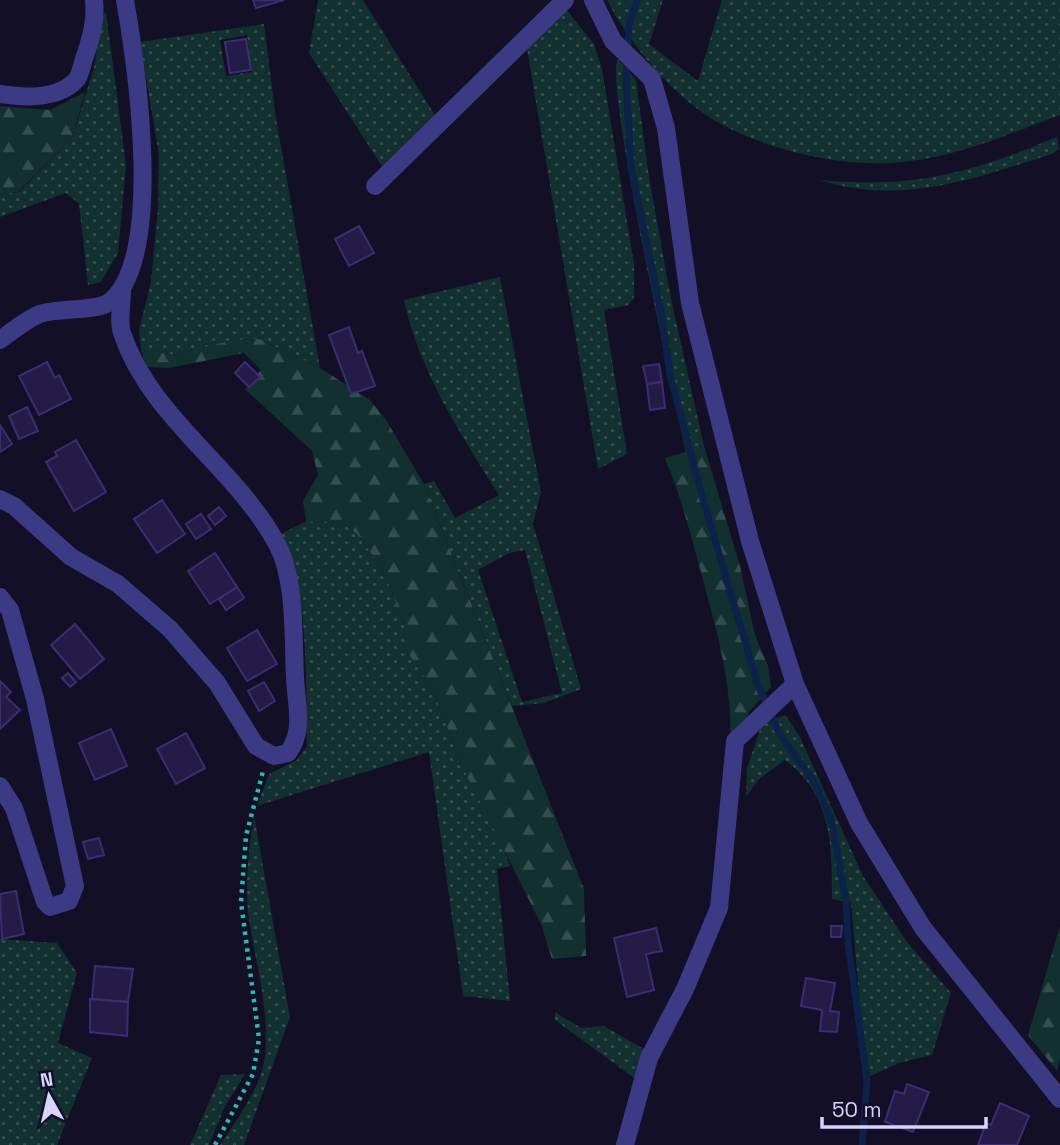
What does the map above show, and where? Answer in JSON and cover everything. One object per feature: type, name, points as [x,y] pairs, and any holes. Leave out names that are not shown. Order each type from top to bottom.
[{"type":"street","points":[[0,94],[17,97],[52,95],[77,78],[96,15],[94,0]]},
{"type":"street","points":[[0,499],[14,506],[71,557],[118,584],[170,629],[216,683],[256,746],[274,756],[288,753],[299,739],[291,600],[279,549],[216,462],[140,372],[121,331],[122,291],[133,259],[145,151],[125,0]]},
{"type":"street","points":[[375,186],[565,0]]},
{"type":"street","points":[[593,0],[613,41],[652,79],[666,128],[690,303],[750,541],[795,684],[859,823],[923,928],[1060,1099]]},
{"type":"street","points":[[0,340],[38,314],[104,305],[122,291]]},
{"type":"street","points":[[0,597],[10,610],[36,699],[75,887],[69,901],[50,907],[45,902],[14,808],[0,786]]},
{"type":"street","points":[[625,1145],[649,1058],[685,989],[719,908],[735,741],[795,684]]},
{"type":"path","points":[[215,1145],[253,1074],[259,1039],[241,902],[246,836],[268,753]]},
{"type":"green space","points":[[318,0],[363,0],[436,117],[383,168],[309,53]]},
{"type":"green space","points":[[607,0],[663,0],[649,44],[698,81],[722,0],[1060,0],[1060,115],[956,152],[913,161],[849,162],[781,149],[721,124],[687,101],[641,53]]},
{"type":"green space","points":[[565,8],[594,44],[602,69],[634,264],[634,297],[629,305],[604,310],[627,454],[598,469],[526,43]]},
{"type":"green space","points":[[106,12],[126,165],[118,253],[101,282],[88,285],[79,204],[66,193],[0,217],[0,194],[19,192],[72,138],[94,68],[102,14]]},
{"type":"green space","points":[[264,24],[276,118],[320,368],[260,339],[233,340],[175,355],[141,349],[139,330],[151,282],[158,209],[159,155],[140,42]],"holes":[[[247,35],[252,72],[226,76],[220,40]]]},
{"type":"green space","points":[[618,59],[636,80],[649,177],[671,299],[704,446],[686,453],[630,180],[616,80]]},
{"type":"green space","points":[[85,92],[72,138],[18,192],[0,194],[0,106],[50,110]]},
{"type":"green space","points":[[1057,137],[1059,149],[1052,154],[937,186],[880,190],[819,180],[884,182],[941,175],[969,169]]},
{"type":"green space","points":[[500,277],[541,492],[533,524],[581,689],[544,703],[512,706],[424,484],[434,481],[455,518],[499,495],[443,402],[420,352],[404,300]],"holes":[[[525,550],[562,693],[522,702],[478,570],[509,553]]]},
{"type":"green space","points":[[260,339],[320,368],[370,400],[386,420],[424,484],[584,889],[586,956],[552,959],[541,924],[464,770],[433,691],[406,649],[406,630],[390,587],[374,557],[358,535],[344,523],[306,521],[303,501],[318,475],[312,451],[245,389],[261,370],[244,353],[169,368],[145,367],[141,349],[175,355],[233,340]]},
{"type":"green space","points":[[704,446],[740,566],[755,635],[768,666],[771,687],[749,712],[740,732],[730,740],[729,699],[718,637],[685,516],[665,458]]},
{"type":"green space","points":[[306,521],[344,523],[358,535],[374,557],[390,587],[406,630],[406,649],[433,691],[464,770],[499,836],[510,866],[497,869],[510,1001],[463,996],[429,752],[257,806],[269,774],[297,760],[307,746],[306,666],[301,606],[289,554],[279,535]]},
{"type":"green space","points":[[785,715],[799,735],[863,876],[907,942],[951,993],[932,1055],[899,1063],[866,1078],[851,903],[832,899],[830,840],[821,805],[801,774],[785,760],[759,779],[746,797],[747,768],[762,724]]},
{"type":"green space","points":[[254,816],[290,1017],[244,1145],[220,1145],[254,1091],[265,1055],[263,1001],[247,900]]},
{"type":"green space","points":[[1060,926],[1060,1059],[1057,1071],[1028,1035]]},
{"type":"green space","points":[[0,939],[57,943],[77,973],[58,1043],[92,1058],[57,1145],[0,1145]]},
{"type":"green space","points":[[555,1012],[581,1028],[604,1026],[647,1051],[641,1083],[555,1020]]},
{"type":"green space","points":[[245,1074],[225,1106],[209,1145],[190,1145],[221,1075]]},
{"type":"building","points":[[253,0],[284,0],[256,8]]},
{"type":"building","points":[[246,39],[251,70],[230,73],[225,42]]},
{"type":"building","points":[[359,226],[374,253],[349,266],[335,239]]},
{"type":"building","points":[[349,327],[358,353],[362,351],[375,386],[351,394],[329,335]]},
{"type":"building","points":[[47,362],[55,378],[59,375],[71,399],[39,415],[19,376]]},
{"type":"building","points":[[245,362],[260,377],[249,387],[235,373]]},
{"type":"building","points":[[659,364],[662,382],[647,384],[643,366]]},
{"type":"building","points":[[662,382],[665,408],[650,410],[647,384]]},
{"type":"building","points":[[27,407],[38,431],[19,439],[9,416]]},
{"type":"building","points":[[0,425],[12,444],[0,452]]},
{"type":"building","points":[[76,440],[106,492],[74,511],[46,462],[57,456],[55,452]]},
{"type":"building","points":[[162,500],[185,534],[157,553],[134,519]]},
{"type":"building","points":[[219,507],[226,516],[215,525],[208,516]]},
{"type":"building","points":[[201,514],[211,529],[196,539],[186,524]]},
{"type":"building","points":[[215,553],[237,587],[210,604],[188,571]]},
{"type":"building","points":[[237,587],[244,598],[226,610],[219,599]]},
{"type":"building","points":[[75,624],[104,659],[80,679],[51,645]]},
{"type":"building","points":[[257,630],[277,664],[247,681],[227,648]]},
{"type":"building","points":[[68,673],[76,682],[70,687],[62,678]]},
{"type":"building","points":[[0,681],[11,692],[6,697],[20,710],[0,729]]},
{"type":"building","points":[[264,682],[275,701],[259,711],[248,691]]},
{"type":"building","points":[[111,729],[127,766],[95,780],[79,743]]},
{"type":"building","points":[[186,733],[205,768],[176,784],[157,749]]},
{"type":"building","points":[[99,838],[104,855],[88,859],[83,842]]},
{"type":"building","points":[[16,891],[24,934],[2,939],[0,894]]},
{"type":"building","points":[[831,926],[842,926],[841,937],[831,937]]},
{"type":"building","points":[[656,928],[662,951],[646,954],[654,990],[627,997],[614,938]]},
{"type":"building","points":[[95,966],[133,969],[128,1002],[92,999]]},
{"type":"building","points":[[806,978],[835,983],[830,1011],[839,1012],[837,1032],[820,1031],[822,1010],[801,1006]]},
{"type":"building","points":[[90,999],[128,1002],[127,1036],[90,1032]]},
{"type":"building","points":[[907,1084],[929,1092],[913,1132],[885,1122],[895,1091],[904,1094]]},
{"type":"building","points":[[1000,1103],[1029,1116],[1017,1145],[978,1145],[986,1123],[991,1125]]},
{"type":"waterway","points":[[637,0],[629,25],[626,78],[631,167],[662,318],[670,375],[704,503],[758,685],[779,733],[816,785],[832,823],[846,901],[848,942],[867,1081],[862,1145]]}]
